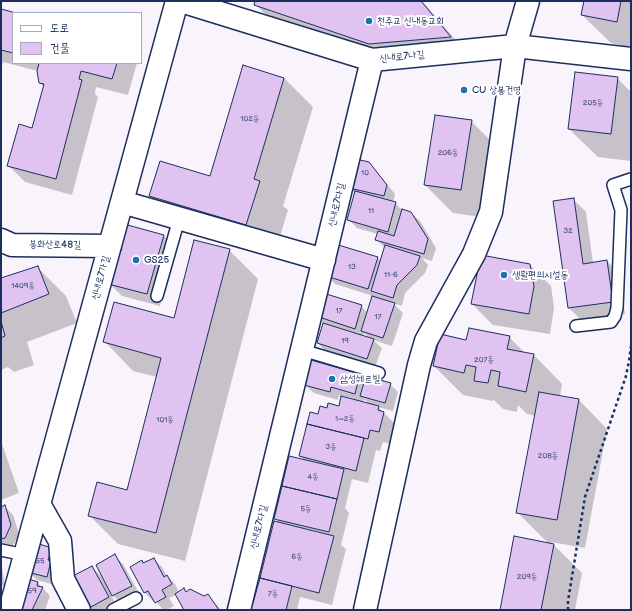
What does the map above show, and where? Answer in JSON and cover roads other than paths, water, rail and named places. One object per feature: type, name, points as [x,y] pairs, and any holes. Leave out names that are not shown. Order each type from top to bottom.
[{"type":"street","name":"신내로7가길","points":[[10,610],[177,1]]},
{"type":"street","name":"신내로7나길","points":[[181,1],[372,60],[515,46],[631,59]]},
{"type":"street","points":[[365,610],[426,341],[474,254],[492,212],[515,46],[528,1]]},
{"type":"street","name":"신내로7다길","points":[[239,610],[372,60]]},
{"type":"street","points":[[122,202],[324,260]]},
{"type":"street","name":"봉화산로48길","points":[[1,240],[12,245],[110,246]]},
{"type":"street","points":[[39,504],[60,541],[63,579],[79,610]]},
{"type":"lane","points":[[576,326],[611,322],[618,308],[621,210],[613,185],[631,179]]},
{"type":"lane","points":[[157,296],[179,219]]},
{"type":"lane","points":[[302,350],[379,373]]},
{"type":"lane","points":[[1,550],[25,555]]},
{"type":"lane","points":[[113,610],[136,598]]},
{"type":"place","name":"천주교 신내동교회","points":[[369,21]]},
{"type":"place","name":"CU 상봉건영","points":[[464,90]]},
{"type":"place","name":"GS25","points":[[136,260]]},
{"type":"place","name":"생활편의시설동","points":[[504,275]]},
{"type":"place","name":"삼성쉐르빌","points":[[332,379]]}]
